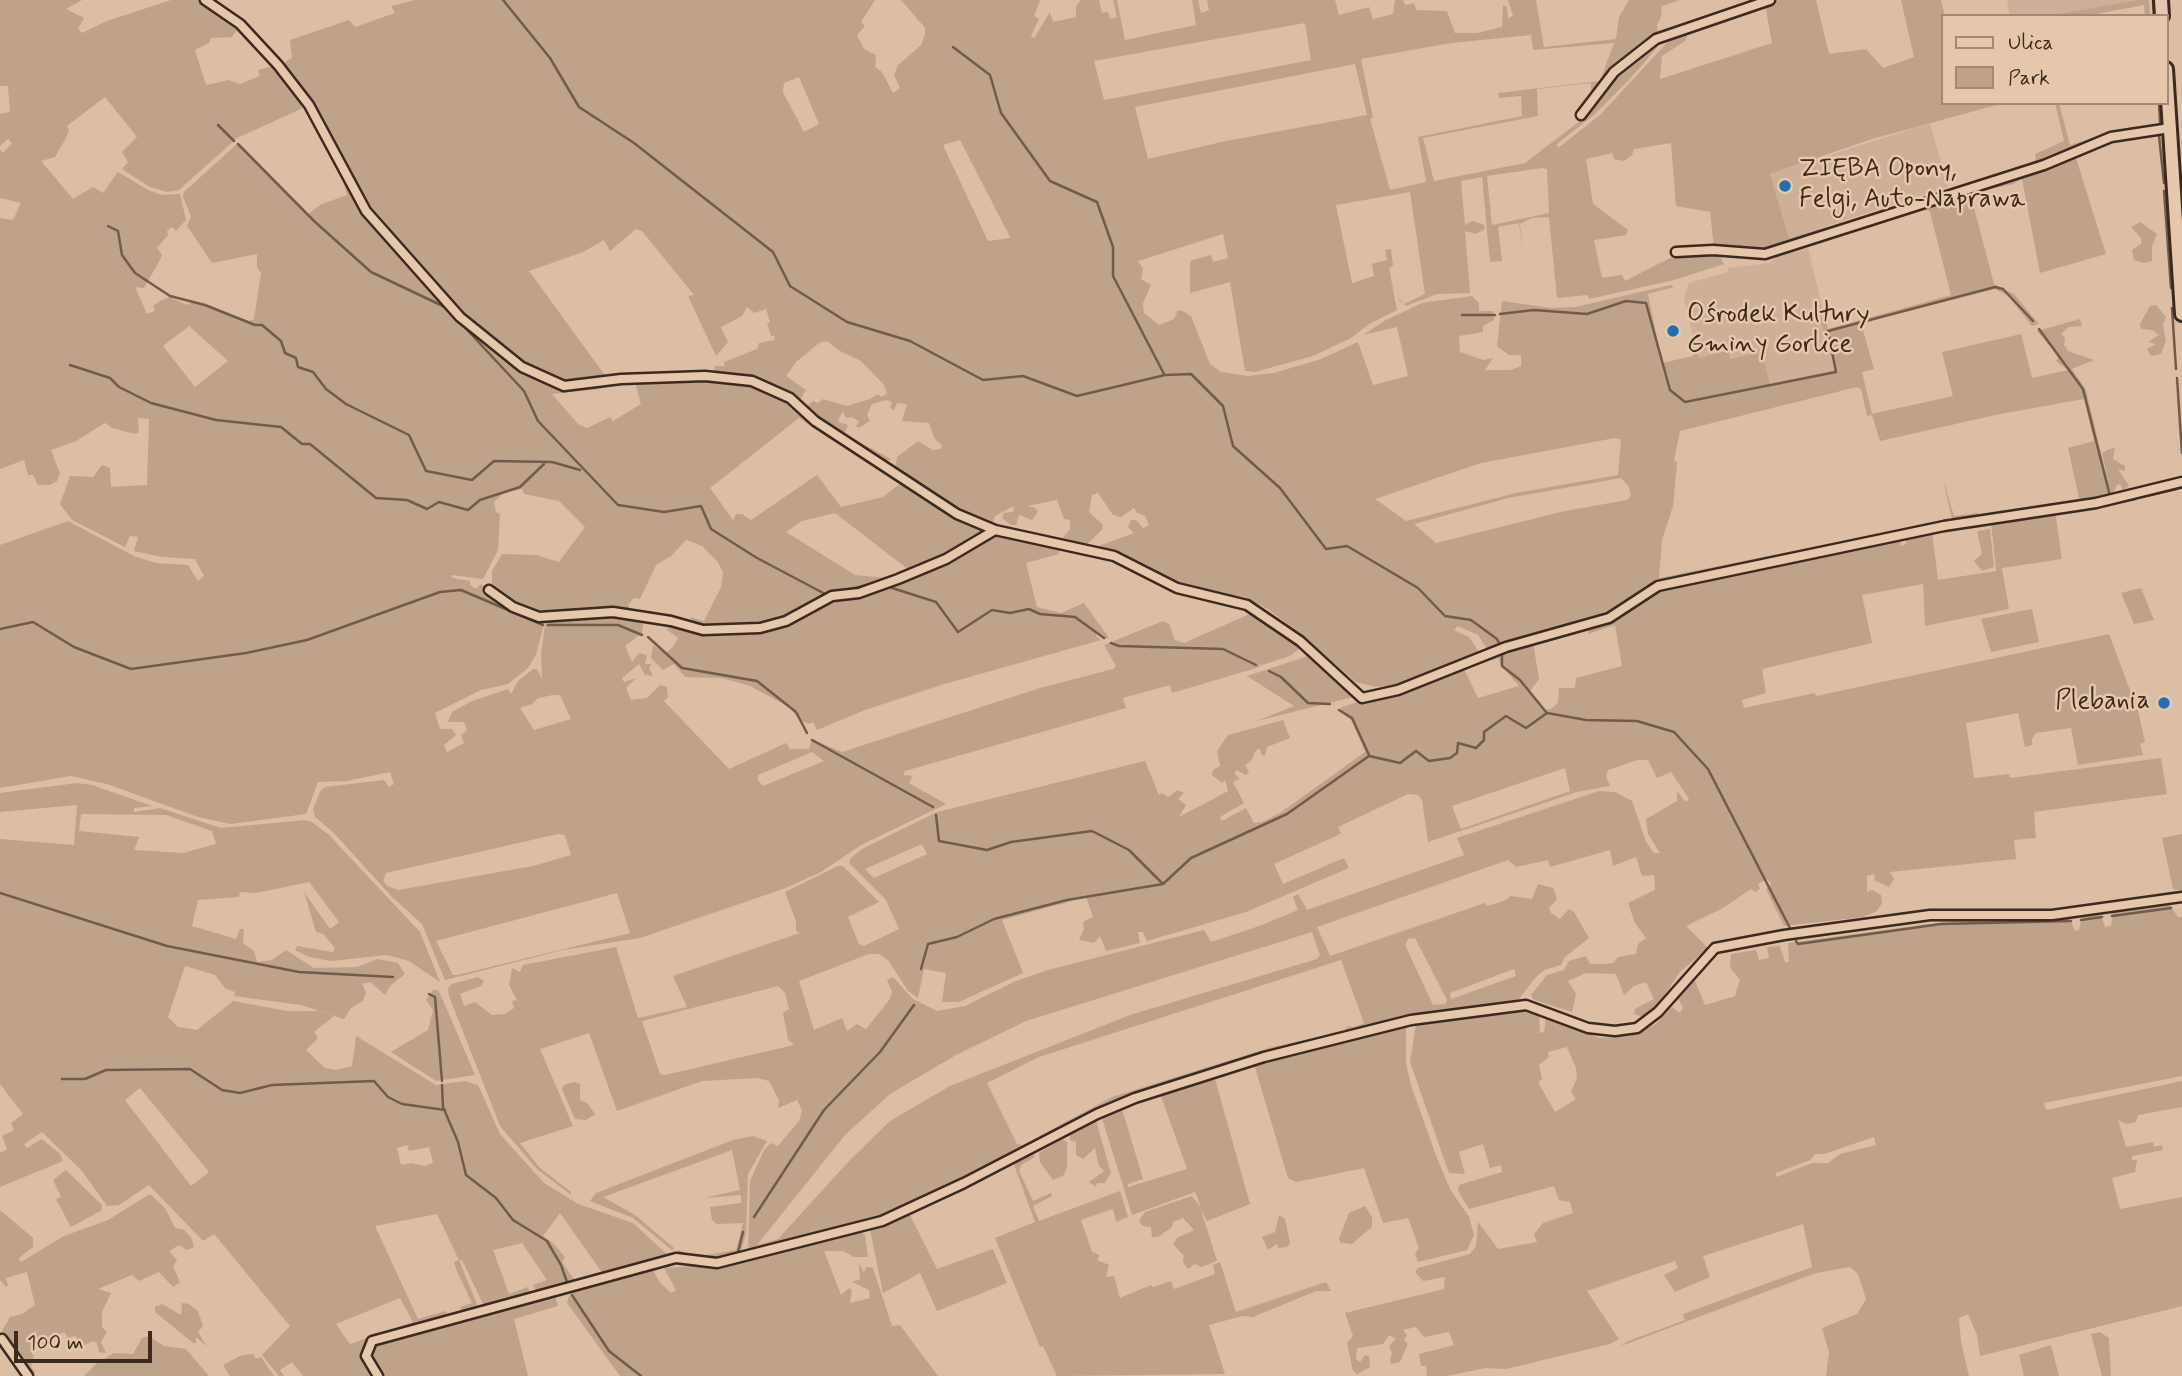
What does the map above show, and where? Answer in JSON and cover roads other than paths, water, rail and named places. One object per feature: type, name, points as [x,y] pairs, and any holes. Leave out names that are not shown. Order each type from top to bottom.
[{"type":"main road","points":[[2168,93],[2182,314]]},
{"type":"street","points":[[205,0],[240,24],[294,85],[335,150],[366,211],[460,317],[522,367],[564,386],[621,379],[705,376],[752,381],[790,398],[815,421],[957,514],[995,530],[1114,556],[1177,588],[1247,605],[1300,641],[1362,698],[1398,690],[1506,646],[1609,618],[1658,586],[1944,526],[2096,503],[2182,482]]},
{"type":"street","points":[[1581,115],[1614,72],[1656,39],[1770,0]]},
{"type":"street","points":[[1676,252],[1713,250],[1765,254],[2044,165],[2111,137],[2171,128]]},
{"type":"street","points":[[489,590],[513,607],[539,617],[613,612],[671,621],[703,631],[760,628],[786,621],[832,596],[859,593],[946,559],[995,530]]},
{"type":"street","points":[[378,1376],[366,1356],[372,1342],[676,1258],[717,1263],[882,1221],[964,1183],[1097,1114],[1135,1098],[1264,1057],[1411,1020],[1526,1005],[1588,1028],[1615,1031],[1637,1028],[1658,1012],[1715,948],[1784,935],[1930,915],[2052,915],[2182,897]]},
{"type":"street","points":[[2,1339],[28,1376]]},
{"type":"waterway","points":[[503,0],[550,58],[579,107],[634,143],[773,252],[790,286],[847,322],[910,341],[983,380],[1023,376],[1077,396],[1165,375],[1191,374],[1223,406],[1233,446],[1280,488],[1326,549],[1347,546],[1418,588],[1445,616],[1471,620],[1497,639],[1500,645]]},
{"type":"waterway","points":[[2153,0],[2154,14]]},
{"type":"waterway","points":[[953,47],[990,75],[1001,113],[1050,181],[1097,202],[1113,247],[1113,276],[1164,374]]},
{"type":"waterway","points":[[2159,105],[2160,122]]},
{"type":"waterway","points":[[218,125],[234,141]]},
{"type":"waterway","points":[[2159,136],[2164,183]]},
{"type":"waterway","points":[[238,144],[314,221],[371,272],[447,308]]},
{"type":"waterway","points":[[2164,191],[2171,288]]},
{"type":"waterway","points":[[108,226],[118,231],[122,255],[135,273],[170,296],[205,305],[255,325],[262,325],[281,341],[285,353],[296,358],[298,367],[313,372],[326,389],[346,404],[409,435],[426,471],[472,480],[494,461],[552,462],[580,470]]},
{"type":"waterway","points":[[1500,314],[1534,310],[1587,314],[1626,301],[1646,303],[1670,390],[1685,402],[1836,372],[1828,331],[1995,287],[2003,289],[2033,321]]},
{"type":"waterway","points":[[2172,308],[2176,369]]},
{"type":"waterway","points":[[1462,315],[1495,315]]},
{"type":"waterway","points":[[459,321],[524,391],[538,421],[618,505],[664,512],[701,506],[711,529],[757,558],[827,595]]},
{"type":"waterway","points":[[2039,329],[2083,389],[2110,496]]},
{"type":"waterway","points":[[70,365],[110,378],[119,387],[151,403],[216,420],[281,427],[302,444],[310,444],[376,498],[407,500],[427,509],[439,502],[468,510],[480,500],[520,487],[544,464]]},
{"type":"waterway","points":[[2177,378],[2182,453]]},
{"type":"waterway","points":[[2146,496],[2176,489]]},
{"type":"waterway","points":[[2112,503],[2135,499]]},
{"type":"waterway","points":[[844,591],[874,583]]},
{"type":"waterway","points":[[889,587],[936,602],[958,632],[992,610],[1010,613],[1029,609],[1040,614],[1075,617],[1104,638]]},
{"type":"waterway","points":[[0,629],[33,622],[74,647],[131,669],[246,653],[307,640],[440,592],[461,590],[543,625]]},
{"type":"waterway","points":[[548,625],[618,625],[642,635]]},
{"type":"waterway","points":[[648,637],[682,668],[757,681],[796,712],[807,733]]},
{"type":"waterway","points":[[1111,643],[1119,646],[1223,649],[1256,665]]},
{"type":"waterway","points":[[1502,653],[1502,666],[1520,680],[1546,712]]},
{"type":"waterway","points":[[1269,671],[1281,677],[1308,703],[1330,704]]},
{"type":"waterway","points":[[1339,710],[1352,718],[1369,755]]},
{"type":"waterway","points":[[936,815],[939,841],[987,850],[1011,842],[1092,831],[1129,850],[1163,884],[1191,858],[1287,814],[1369,756],[1400,763],[1416,751],[1429,761],[1450,758],[1457,753],[1458,743],[1476,748],[1484,740],[1484,732],[1506,716],[1526,728],[1547,713],[1586,720],[1637,721],[1674,732],[1708,769],[1791,930]]},
{"type":"waterway","points":[[812,740],[933,807]]},
{"type":"waterway","points":[[921,969],[928,944],[957,937],[994,919],[1067,900],[1163,884]]},
{"type":"waterway","points":[[0,893],[167,946],[299,972],[393,977]]},
{"type":"waterway","points":[[2112,916],[2171,908]]},
{"type":"waterway","points":[[2081,920],[2102,917]]},
{"type":"waterway","points":[[1796,941],[1798,944],[1941,924],[2071,921]]},
{"type":"waterway","points":[[429,994],[435,997],[442,1081]]},
{"type":"waterway","points":[[754,1217],[824,1110],[880,1052],[914,1005]]},
{"type":"waterway","points":[[62,1079],[85,1079],[106,1070],[190,1069],[222,1090],[240,1093],[272,1085],[374,1081],[388,1097],[402,1104],[445,1110]]},
{"type":"waterway","points":[[442,1085],[443,1107],[458,1142],[466,1175],[496,1198],[513,1220],[547,1241],[561,1265],[568,1285]]},
{"type":"waterway","points":[[738,1252],[743,1232]]},
{"type":"waterway","points":[[572,1295],[609,1351],[641,1376]]},
{"type":"place","name":"ZIĘBA Opony, Felgi, Auto-Naprawa","points":[[1785,186]]},
{"type":"place","name":"Ośrodek Kultury Gminy Gorlice","points":[[1673,331]]},
{"type":"place","name":"Plebania","points":[[2164,703]]}]
